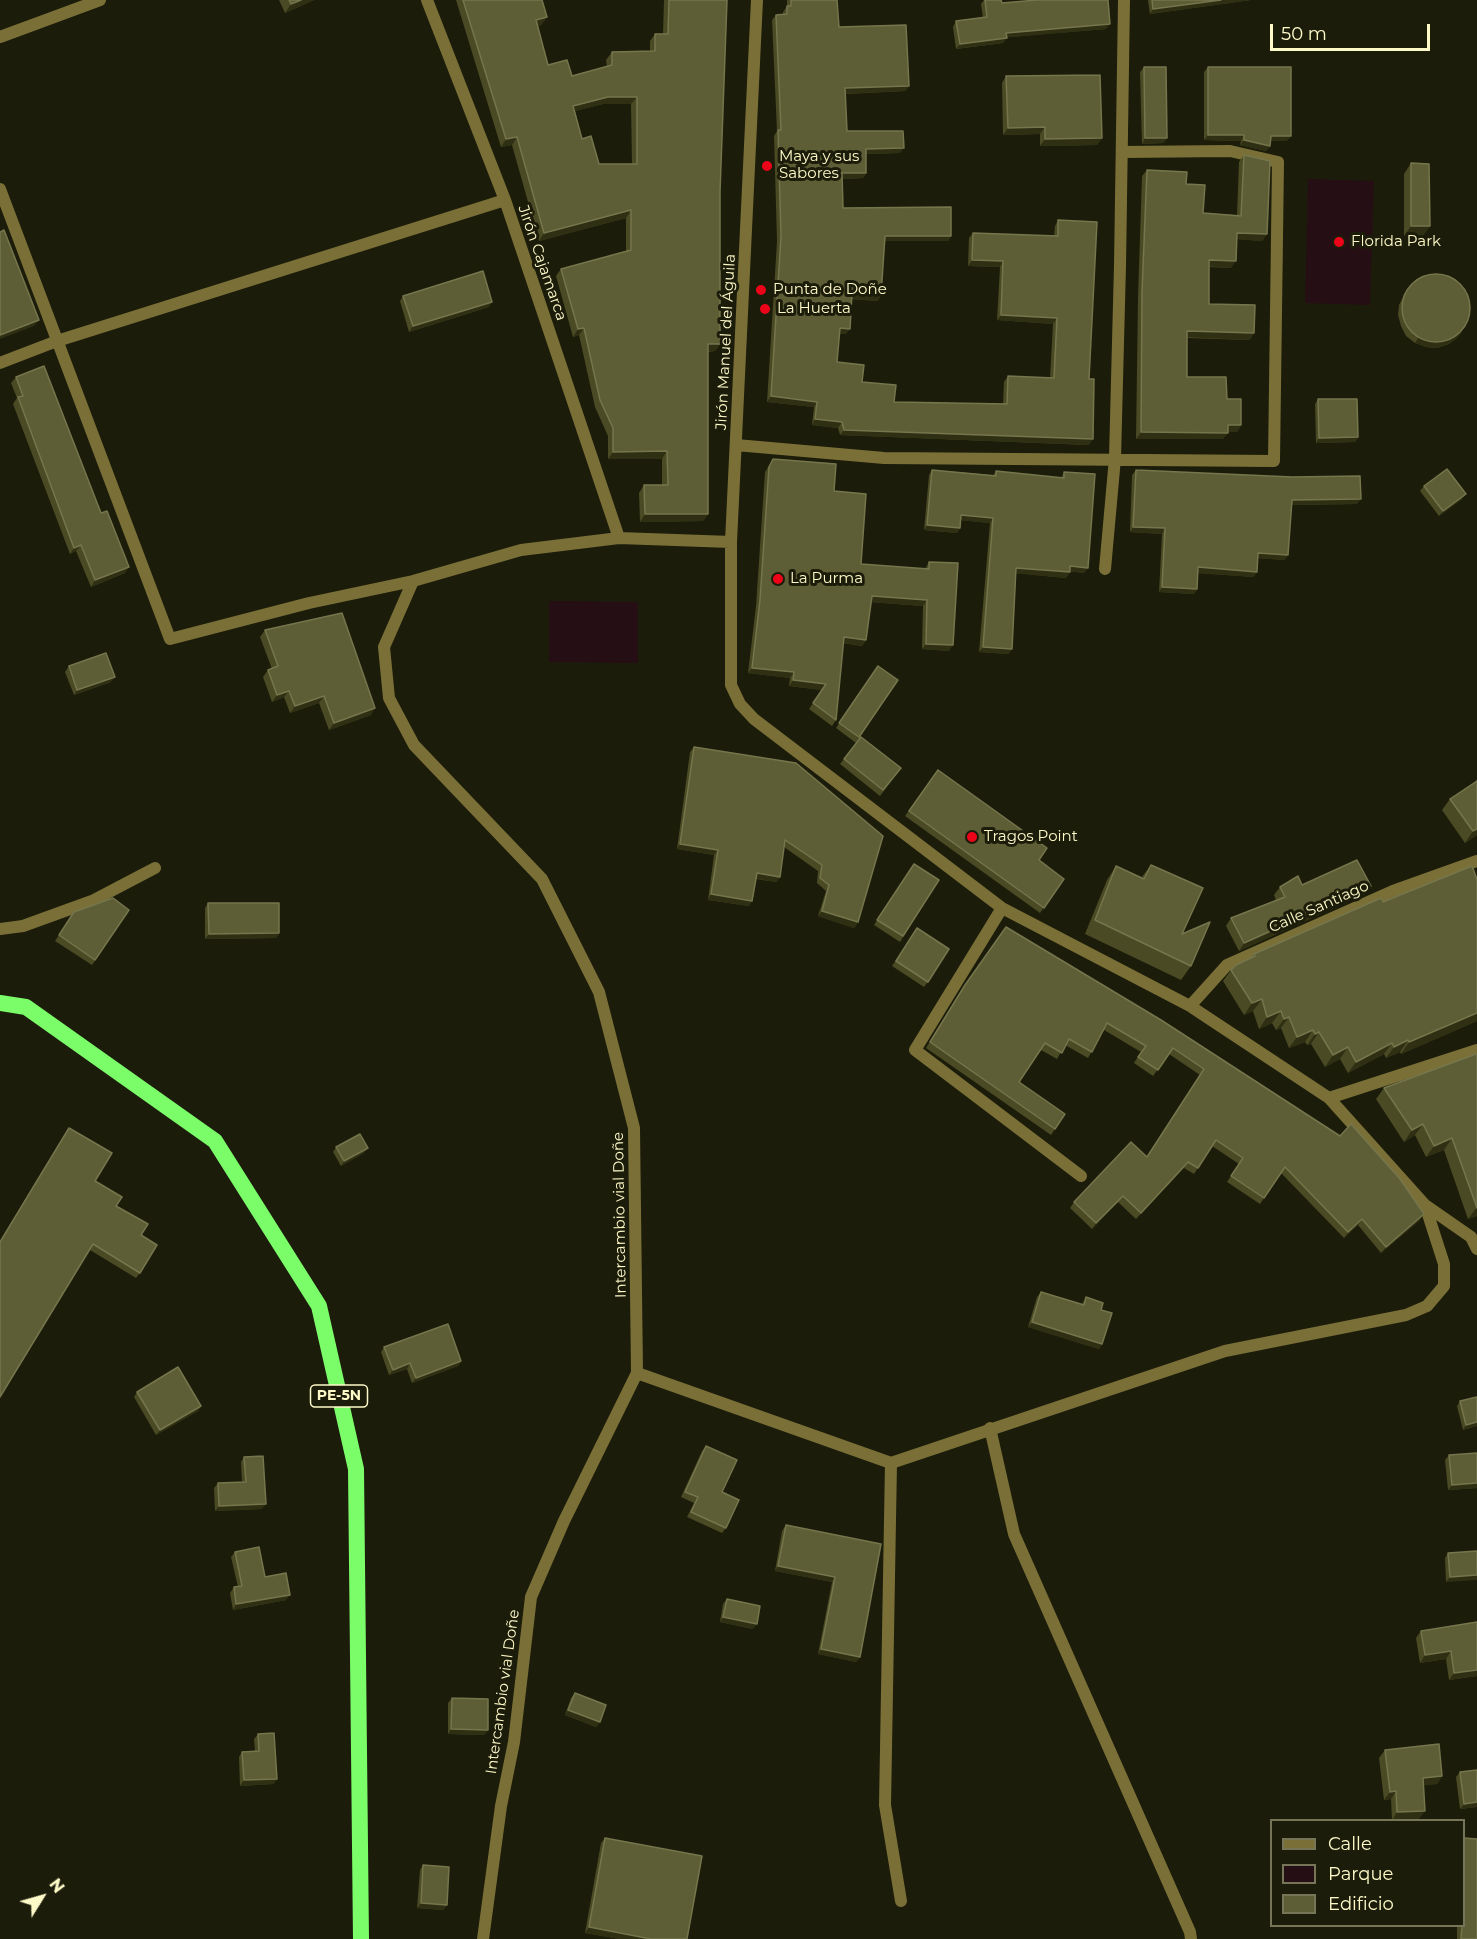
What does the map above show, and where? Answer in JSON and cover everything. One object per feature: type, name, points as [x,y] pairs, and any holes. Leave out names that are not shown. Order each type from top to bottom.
[{"type":"highway","name":"PE-5N","points":[[0,1003],[26,1007],[215,1141],[319,1306],[356,1469],[361,1939]]},
{"type":"street","points":[[0,36],[100,0]]},
{"type":"street","name":"Jirón Cajamarca","points":[[427,0],[505,200],[619,538]]},
{"type":"street","name":"Jirón Manuel del Águila","points":[[757,0],[731,542],[730,685],[740,704],[754,719],[1002,908]]},
{"type":"street","points":[[1105,569],[1115,459],[1124,0]]},
{"type":"street","points":[[736,445],[884,458],[1274,461],[1278,162],[1230,151],[1122,152]]},
{"type":"street","points":[[0,189],[170,639],[309,603],[413,581],[521,550],[619,538],[731,542]]},
{"type":"street","points":[[0,363],[57,342],[505,200]]},
{"type":"street","name":"Intercambio vial Doñe","points":[[413,581],[384,647],[389,698],[414,745],[542,879],[599,992],[634,1128],[637,1373],[564,1521],[531,1597],[514,1742],[501,1806],[483,1939]]},
{"type":"street","name":"Calle Santiago","points":[[1190,1006],[1227,965],[1385,895],[1477,861]]},
{"type":"street","points":[[0,929],[23,926],[92,901],[154,868]]},
{"type":"street","points":[[1081,1176],[915,1050],[1002,908],[1190,1006],[1329,1098],[1425,1205],[1474,1236],[1477,1249]]},
{"type":"street","points":[[1329,1098],[1477,1050]]},
{"type":"street","points":[[637,1373],[891,1462],[1225,1351],[1406,1315],[1427,1306],[1444,1286],[1444,1264],[1425,1205]]},
{"type":"street","points":[[990,1428],[1014,1534],[1191,1939]]},
{"type":"street","points":[[891,1462],[885,1805],[901,1901]]},
{"type":"green space","name":"Florida Park","points":[[1308,179],[1374,181],[1370,305],[1305,303]]},
{"type":"green space","points":[[549,601],[638,602],[638,663],[549,662]]},
{"type":"building","points":[[289,0],[301,0],[291,4]]},
{"type":"building","points":[[463,0],[542,0],[547,17],[536,20],[548,65],[567,60],[572,76],[612,65],[612,52],[655,51],[655,34],[668,34],[669,0],[727,0],[720,192],[720,344],[708,344],[708,514],[645,514],[644,485],[668,485],[667,451],[613,452],[613,428],[600,400],[584,328],[578,329],[561,269],[631,250],[631,210],[544,233],[517,137],[506,139]],"holes":[[[608,97],[637,97],[637,164],[599,164],[591,136],[582,139],[573,106]]]},
{"type":"building","points":[[791,0],[837,0],[839,27],[906,25],[909,86],[845,88],[847,131],[903,131],[904,148],[866,149],[866,173],[842,173],[843,208],[951,207],[951,236],[885,236],[881,295],[852,293],[850,329],[840,328],[837,362],[864,365],[862,382],[896,385],[894,402],[1007,404],[1008,376],[1054,378],[1057,318],[1001,315],[1003,261],[972,260],[973,233],[1058,236],[1058,220],[1097,222],[1089,379],[1094,379],[1093,439],[844,430],[842,422],[815,419],[817,402],[771,396],[781,236],[778,130],[781,130],[776,15],[787,14],[787,6],[791,6]]},
{"type":"building","points":[[985,0],[1001,0],[1002,3],[1037,0],[1108,0],[1110,24],[1006,33],[1007,38],[960,44],[956,21],[987,17]]},
{"type":"building","points":[[1152,0],[1221,0],[1153,9]]},
{"type":"building","points":[[1144,67],[1166,67],[1167,138],[1145,138]]},
{"type":"building","points":[[1208,67],[1291,67],[1291,136],[1271,136],[1270,146],[1244,140],[1244,135],[1208,135]]},
{"type":"building","points":[[1100,75],[1102,138],[1045,139],[1045,127],[1008,128],[1006,76]]},
{"type":"building","points":[[1244,155],[1270,161],[1267,234],[1237,233],[1236,261],[1209,260],[1209,304],[1255,305],[1254,333],[1187,331],[1187,377],[1226,377],[1227,399],[1241,399],[1241,425],[1228,425],[1228,433],[1141,432],[1142,292],[1147,170],[1187,172],[1186,184],[1205,185],[1203,213],[1241,216]]},
{"type":"building","points":[[1411,163],[1429,164],[1430,226],[1411,226]]},
{"type":"building","points":[[4,230],[39,320],[0,335],[0,232]]},
{"type":"building","points":[[483,271],[492,302],[413,326],[403,296]]},
{"type":"building","points":[[1429,274],[1443,274],[1455,279],[1465,289],[1470,308],[1465,327],[1455,337],[1443,342],[1429,342],[1417,337],[1407,327],[1402,315],[1402,301],[1407,289],[1417,279]]},
{"type":"building","points":[[44,366],[101,513],[107,511],[129,567],[95,580],[81,545],[74,548],[18,397],[23,396],[16,377]]},
{"type":"building","points":[[1318,399],[1357,399],[1358,437],[1319,438]]},
{"type":"building","points":[[773,459],[836,464],[834,491],[866,494],[861,564],[929,569],[929,562],[958,563],[953,645],[926,644],[927,600],[872,596],[866,640],[844,637],[836,720],[813,703],[826,684],[793,680],[794,672],[752,668],[760,600],[769,467]]},
{"type":"building","points":[[1447,469],[1466,494],[1443,511],[1424,486]]},
{"type":"building","points":[[932,470],[996,476],[996,471],[1064,478],[1064,472],[1095,474],[1088,568],[1070,566],[1070,572],[1016,568],[1012,649],[983,647],[993,518],[961,515],[960,528],[927,525]]},
{"type":"building","points":[[1136,470],[1292,477],[1360,476],[1361,499],[1292,500],[1288,555],[1258,553],[1257,572],[1198,567],[1197,589],[1162,587],[1165,528],[1133,527]]},
{"type":"building","points":[[342,613],[375,708],[334,723],[324,696],[295,706],[289,691],[277,695],[268,670],[278,666],[265,630]]},
{"type":"building","points":[[106,653],[115,677],[77,690],[69,666]]},
{"type":"building","points":[[878,666],[898,680],[859,737],[839,723]]},
{"type":"building","points":[[861,737],[901,768],[883,790],[844,759]]},
{"type":"building","points":[[694,747],[796,763],[883,836],[858,922],[822,911],[829,885],[820,878],[822,865],[785,840],[780,877],[757,873],[752,901],[711,894],[718,850],[680,844]]},
{"type":"building","points":[[938,770],[1047,848],[1039,860],[1064,879],[1044,908],[909,811]]},
{"type":"building","points":[[1477,781],[1477,829],[1473,831],[1450,799]]},
{"type":"building","points":[[1357,860],[1371,886],[1244,943],[1231,918],[1285,897],[1280,887],[1298,876],[1302,885]]},
{"type":"building","points":[[914,864],[939,880],[903,936],[877,920]]},
{"type":"building","points":[[1151,865],[1203,888],[1182,934],[1210,922],[1191,966],[1095,920],[1116,866],[1144,879]]},
{"type":"building","points":[[1472,866],[1477,879],[1477,1013],[1409,1042],[1408,1040],[1394,1047],[1392,1043],[1356,1062],[1348,1047],[1333,1055],[1319,1032],[1315,1034],[1313,1030],[1297,1037],[1289,1017],[1284,1019],[1281,1011],[1267,1017],[1262,999],[1252,1003],[1231,970],[1255,956],[1254,954],[1381,898],[1383,902]]},
{"type":"building","points":[[113,898],[129,910],[95,960],[59,935],[74,912]]},
{"type":"building","points":[[208,903],[279,903],[279,933],[209,934]]},
{"type":"building","points":[[1006,927],[1161,1020],[1340,1136],[1351,1124],[1400,1179],[1424,1214],[1386,1247],[1362,1219],[1348,1232],[1285,1167],[1264,1198],[1231,1176],[1243,1158],[1216,1140],[1198,1168],[1188,1162],[1141,1213],[1123,1196],[1096,1223],[1074,1202],[1131,1142],[1147,1157],[1204,1069],[1173,1048],[1158,1070],[1138,1057],[1146,1046],[1107,1023],[1092,1052],[1069,1039],[1062,1053],[1045,1043],[1019,1082],[1065,1114],[1055,1129],[930,1042],[965,985]]},
{"type":"building","points":[[917,928],[949,949],[928,982],[896,961]]},
{"type":"building","points":[[1476,1054],[1477,1208],[1452,1138],[1434,1146],[1423,1124],[1412,1130],[1384,1088]]},
{"type":"building","points":[[69,1128],[112,1153],[95,1181],[122,1197],[116,1206],[148,1224],[141,1235],[157,1245],[140,1273],[93,1244],[0,1397],[0,1242]]},
{"type":"building","points":[[360,1134],[368,1148],[344,1161],[336,1147]]},
{"type":"building","points":[[1041,1292],[1084,1305],[1086,1297],[1103,1303],[1101,1310],[1112,1313],[1102,1344],[1032,1322]]},
{"type":"building","points":[[448,1324],[461,1361],[416,1378],[410,1363],[393,1370],[384,1347]]},
{"type":"building","points":[[178,1367],[201,1406],[160,1430],[137,1392]]},
{"type":"building","points":[[1477,1397],[1477,1422],[1466,1425],[1460,1401]]},
{"type":"building","points":[[706,1446],[737,1460],[722,1492],[739,1500],[726,1528],[691,1512],[698,1497],[685,1492]]},
{"type":"building","points":[[1477,1453],[1477,1483],[1452,1485],[1449,1455]]},
{"type":"building","points":[[263,1456],[266,1504],[219,1506],[218,1483],[246,1482],[244,1457]]},
{"type":"building","points":[[786,1525],[881,1544],[860,1657],[821,1649],[835,1577],[778,1566]]},
{"type":"building","points":[[259,1547],[265,1577],[286,1573],[290,1595],[236,1604],[234,1587],[242,1586],[235,1552]]},
{"type":"building","points":[[1477,1551],[1477,1575],[1450,1577],[1448,1553]]},
{"type":"building","points":[[727,1599],[760,1606],[757,1624],[723,1617]]},
{"type":"building","points":[[1477,1622],[1477,1670],[1454,1673],[1451,1651],[1425,1655],[1421,1631]]},
{"type":"building","points":[[575,1693],[606,1705],[600,1722],[568,1710]]},
{"type":"building","points":[[452,1698],[488,1699],[488,1730],[451,1729]]},
{"type":"building","points":[[274,1733],[277,1779],[244,1780],[242,1752],[259,1751],[258,1734]]},
{"type":"building","points":[[1439,1744],[1442,1776],[1423,1778],[1425,1811],[1397,1812],[1396,1791],[1390,1792],[1385,1750]]},
{"type":"building","points":[[1477,1770],[1477,1802],[1464,1804],[1460,1772]]},
{"type":"building","points":[[605,1838],[702,1856],[687,1939],[651,1939],[589,1927]]},
{"type":"building","points":[[1465,1838],[1477,1839],[1477,1939],[1461,1939],[1462,1927],[1465,1927]]},
{"type":"building","points":[[423,1865],[449,1867],[447,1905],[421,1903]]},
{"type":"place","name":"Maya y sus Sabores","points":[[767,166]]},
{"type":"place","name":"Florida Park","points":[[1339,242]]},
{"type":"place","name":"Punta de Doñe","points":[[761,290]]},
{"type":"place","name":"La Huerta","points":[[765,309]]},
{"type":"place","name":"La Purma","points":[[778,579]]},
{"type":"place","name":"Tragos Point","points":[[972,837]]}]
